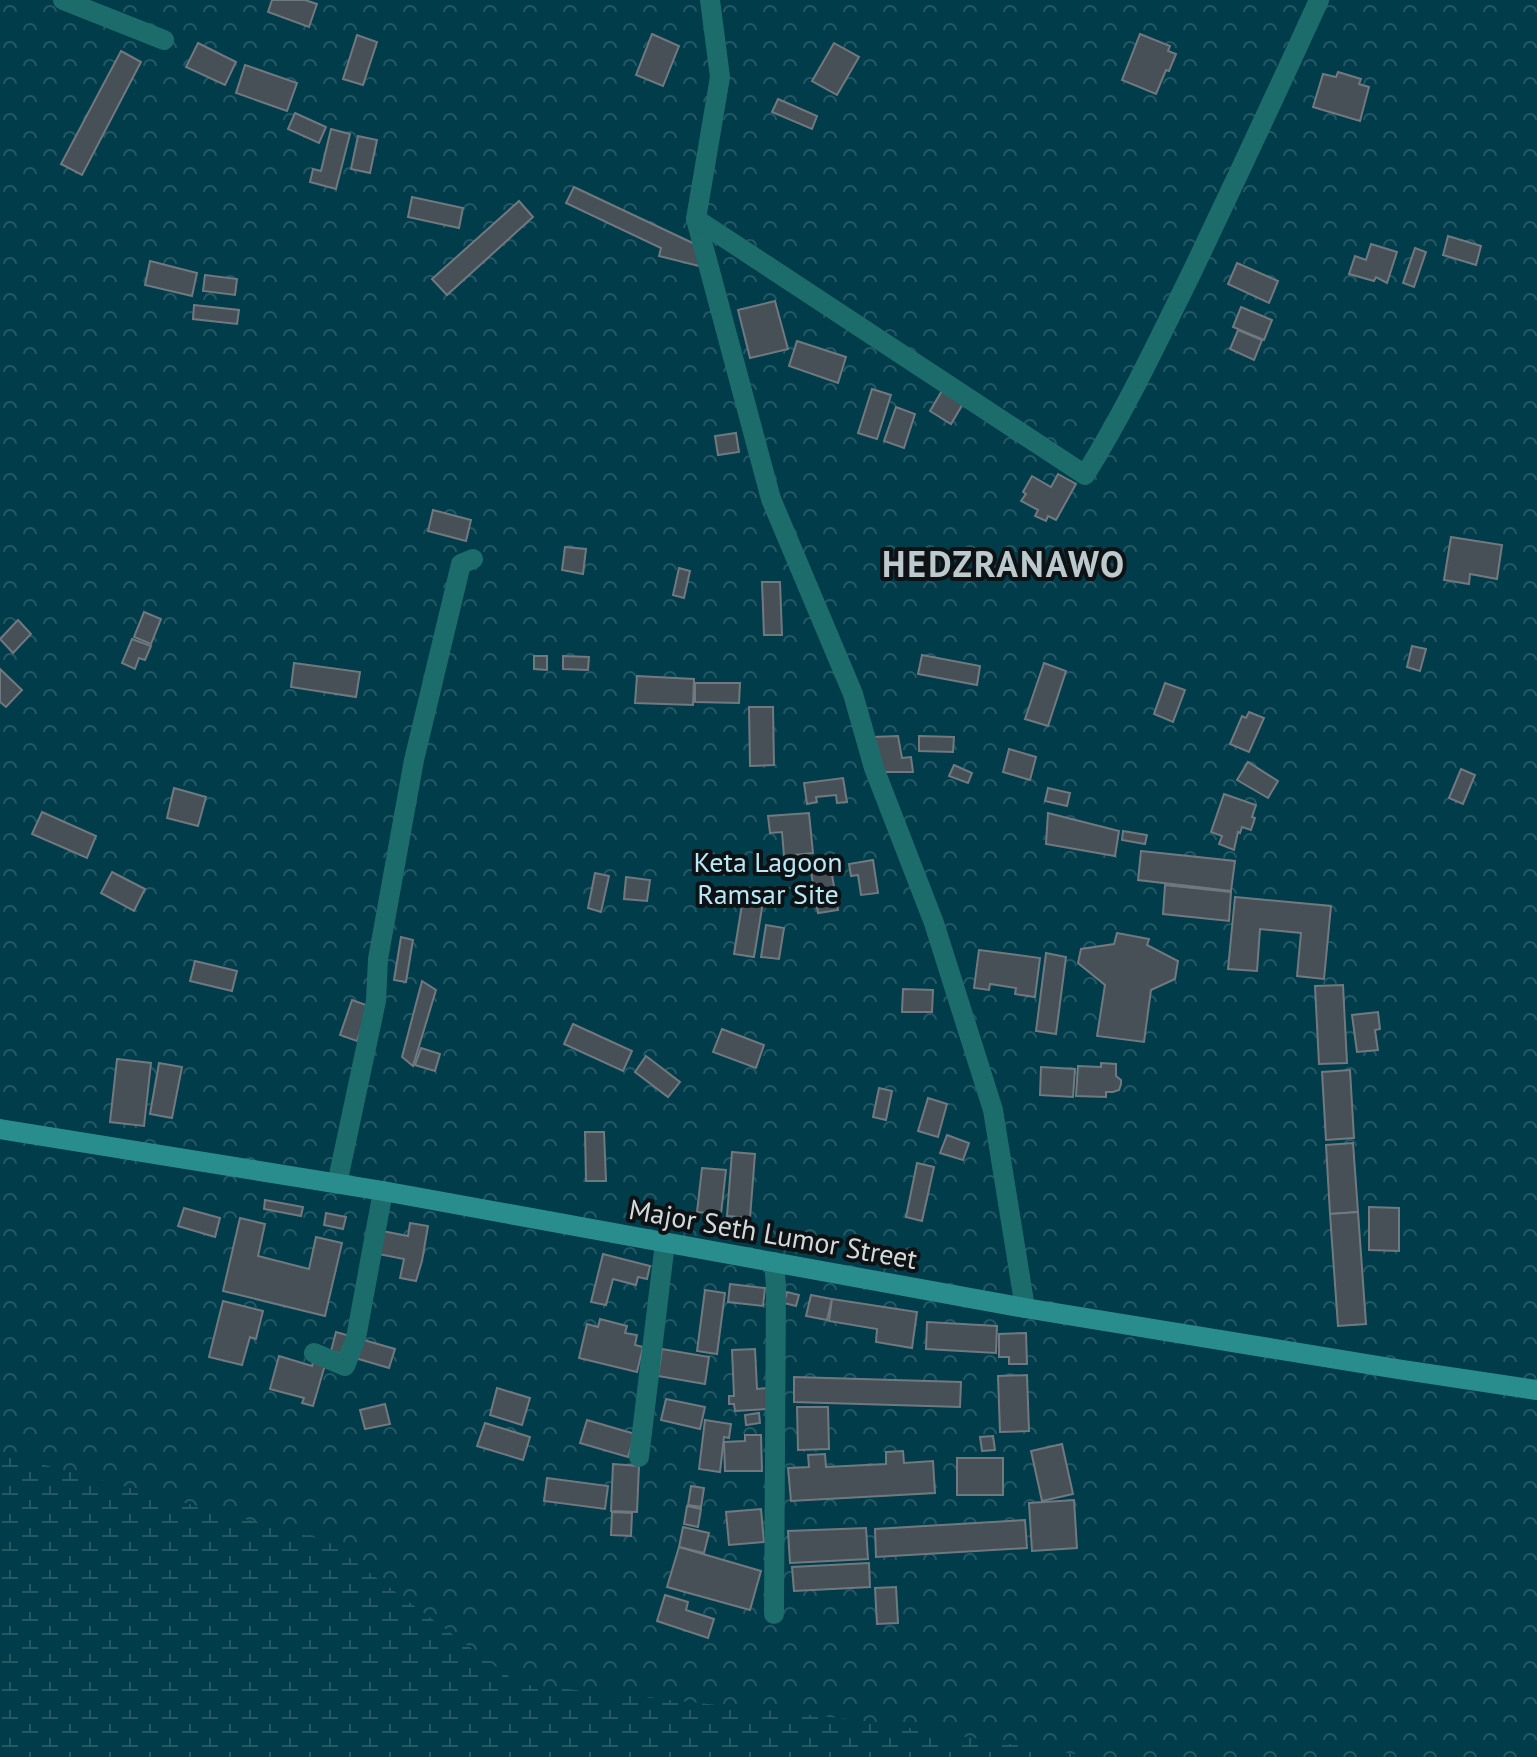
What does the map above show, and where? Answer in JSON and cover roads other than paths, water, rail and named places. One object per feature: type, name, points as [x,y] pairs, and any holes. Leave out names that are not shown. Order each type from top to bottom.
[{"type":"main road","name":"Major Seth Lumor Street","points":[[0,1129],[383,1191],[1025,1308],[1537,1390]]},
{"type":"street","points":[[63,0],[164,40]]},
{"type":"street","points":[[710,0],[720,77],[696,219],[771,499],[853,694],[874,768],[934,923],[993,1110],[1025,1308]]},
{"type":"street","points":[[696,219],[1085,475],[1113,431],[1158,342],[1319,0]]},
{"type":"street","points":[[337,1184],[376,1001],[378,959],[414,760],[461,564],[473,559]]},
{"type":"street","points":[[314,1353],[345,1366],[356,1338],[383,1191]]},
{"type":"street","points":[[639,1457],[665,1243]]},
{"type":"street","points":[[774,1262],[774,1614]]},
{"type":"district","name":"HEDZRANAWO","points":[[1004,564]]},
{"type":"park label","name":"Keta Lagoon Ramsar Site","points":[[768,878]]}]
